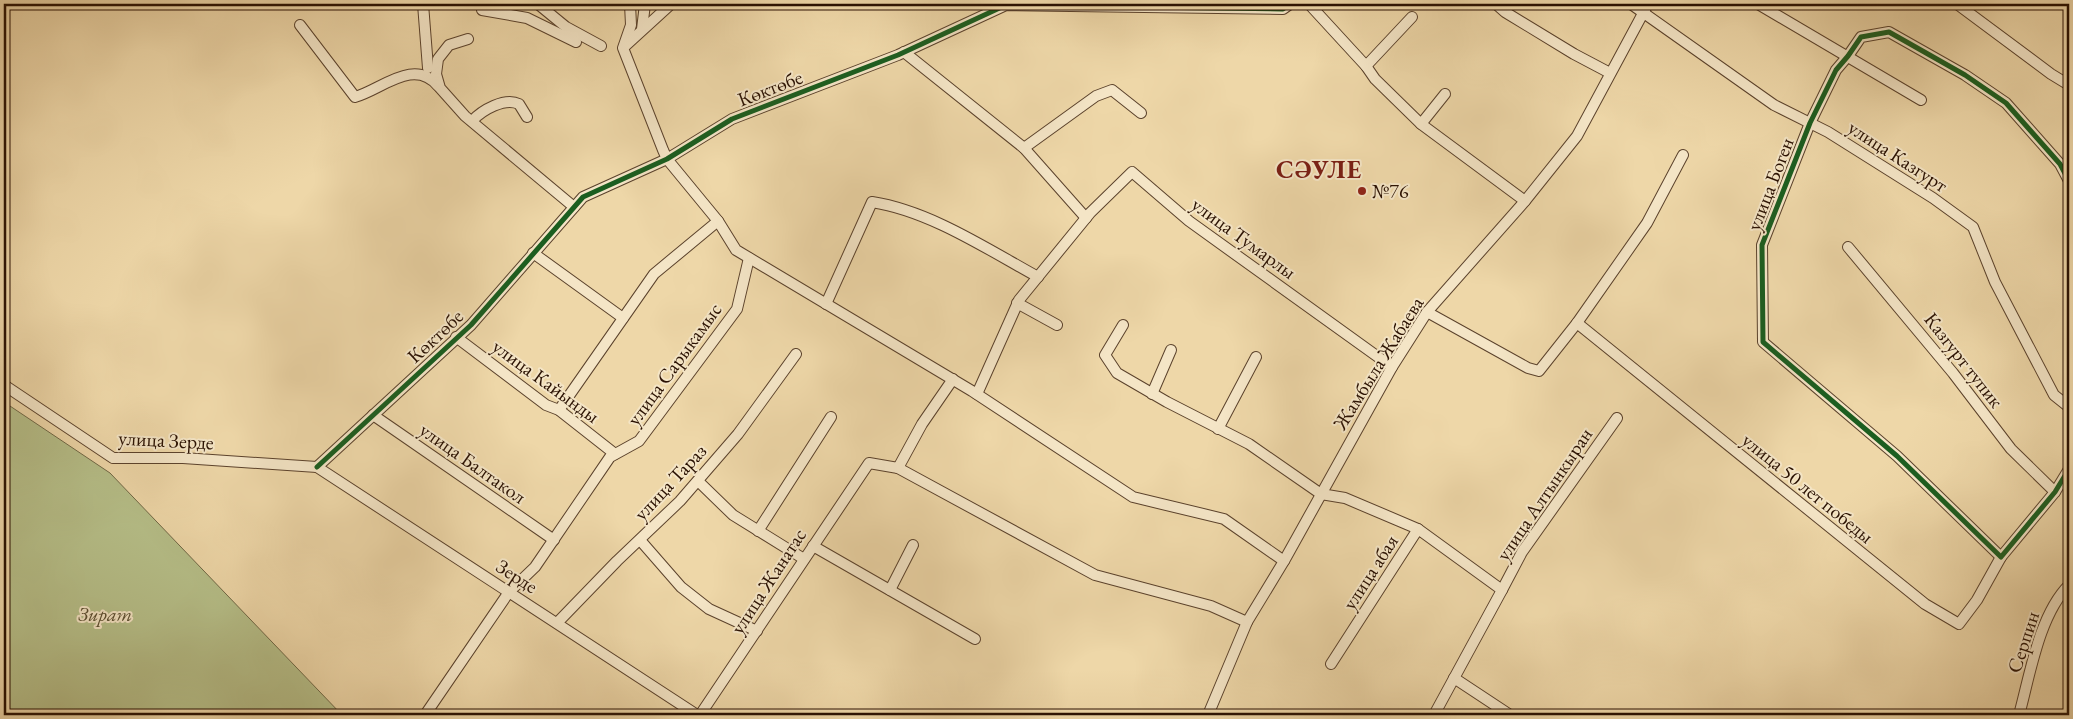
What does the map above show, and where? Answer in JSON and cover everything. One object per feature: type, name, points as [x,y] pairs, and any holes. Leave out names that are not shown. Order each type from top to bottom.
[{"type":"street","points":[[423,4],[428,68]]},
{"type":"street","points":[[538,4],[566,27],[601,46]]},
{"type":"street","points":[[630,4],[631,25],[623,48],[667,159],[718,221],[736,250],[953,379],[1133,497],[1224,519],[1284,561]]},
{"type":"street","points":[[642,30],[645,4]]},
{"type":"street","points":[[623,48],[660,9],[671,4]]},
{"type":"street","name":"Көктөбе","points":[[317,467],[456,337],[471,326],[583,197],[667,159],[732,119],[904,52],[1006,6],[1283,9],[1290,4]]},
{"type":"street","points":[[1309,4],[1366,66],[1374,79],[1421,124],[1525,201]]},
{"type":"street","points":[[1496,4],[1574,54],[1610,73]]},
{"type":"street","name":"улица Казгурт","points":[[1632,4],[1774,105],[1828,132],[1933,198],[1973,227],[1995,282],[2054,395],[2069,407]]},
{"type":"street","name":"Жамбыла Жабаева","points":[[1208,715],[1247,622],[1284,561],[1392,367],[1427,312],[1525,201],[1577,136],[1648,4]]},
{"type":"street","points":[[1758,4],[1921,100]]},
{"type":"street","points":[[1957,4],[2051,74],[2069,85]]},
{"type":"street","points":[[482,10],[527,18],[576,42]]},
{"type":"street","points":[[1366,66],[1412,17]]},
{"type":"street","points":[[300,25],[355,97],[410,73],[429,77],[504,151],[556,190],[574,208]]},
{"type":"street","name":"улица Боген","points":[[2001,557],[1897,456],[1763,342],[1762,245],[1810,123],[1836,70],[1861,37],[1889,32],[1965,75],[2006,103],[2060,164],[2069,180]]},
{"type":"street","points":[[440,88],[436,74],[438,59],[449,45],[468,39]]},
{"type":"street","points":[[904,52],[1024,148],[1086,218]]},
{"type":"street","points":[[1024,148],[1096,96],[1112,90],[1141,113]]},
{"type":"street","points":[[1421,124],[1445,94]]},
{"type":"street","points":[[472,121],[483,112],[509,101],[519,104],[527,118]]},
{"type":"street","points":[[1427,312],[1528,368],[1539,370],[1577,323],[1648,223],[1683,155]]},
{"type":"street","name":"улица Тумарлы","points":[[977,394],[1017,304],[1086,218],[1132,172],[1189,221],[1392,367]]},
{"type":"street","points":[[826,304],[872,202],[893,205],[962,234],[1038,277]]},
{"type":"street","points":[[559,410],[654,274],[718,221]]},
{"type":"street","name":"Казгурт тупик","points":[[1848,247],[1953,373],[2011,449],[2055,492]]},
{"type":"street","points":[[533,254],[623,318]]},
{"type":"street","name":"улица Сарыкамыс","points":[[425,715],[509,592],[536,567],[610,457],[639,441],[737,308],[749,258]]},
{"type":"street","points":[[1017,304],[1057,325]]},
{"type":"street","name":"улица 50 лет победы","points":[[1577,323],[1925,604],[1958,624],[1976,600],[2001,557]]},
{"type":"street","points":[[1123,325],[1104,355],[1117,373],[1152,394],[1249,444],[1321,494],[1344,498],[1418,529]]},
{"type":"street","name":"улица Кайынды","points":[[456,337],[546,405],[559,410],[615,454]]},
{"type":"street","points":[[1152,394],[1171,350]]},
{"type":"street","name":"улица Тараз","points":[[557,623],[698,481],[738,434],[796,354]]},
{"type":"street","points":[[1218,429],[1256,357]]},
{"type":"street","points":[[953,379],[922,424],[898,468],[1095,575],[1211,606],[1247,622]]},
{"type":"street","name":"улица Зерде","points":[[4,385],[113,458],[183,458],[317,467]]},
{"type":"street","name":"улица Балтакол","points":[[373,415],[554,540]]},
{"type":"street","points":[[758,530],[831,417]]},
{"type":"street","name":"улица Алтынкыран","points":[[1502,590],[1522,552],[1617,418]]},
{"type":"street","name":"улица Жанатас","points":[[699,715],[757,631],[865,466],[874,463],[898,468]]},
{"type":"street","name":"Зерде","points":[[317,467],[699,715]]},
{"type":"street","points":[[2001,557],[2055,492],[2069,469]]},
{"type":"street","points":[[698,481],[734,516],[804,559]]},
{"type":"street","name":"улица абая","points":[[1331,664],[1418,529],[1502,590]]},
{"type":"street","points":[[640,540],[681,587],[709,609],[757,631]]},
{"type":"street","points":[[890,590],[913,545]]},
{"type":"street","points":[[813,546],[975,639]]},
{"type":"street","name":"Серпин","points":[[2019,715],[2047,618],[2062,592],[2069,585]]},
{"type":"street","points":[[1434,715],[1502,590]]},
{"type":"street","points":[[1454,678],[1510,715]]},
{"type":"green space","name":"Зират","points":[[4,402],[110,473],[342,715],[4,715]]},
{"type":"cycle path","points":[[317,467],[471,325],[583,197],[667,159],[732,119],[898,55],[1006,5],[1283,9],[1290,4]]},
{"type":"cycle path","points":[[2069,181],[2060,164],[2006,103],[1965,75],[1889,32],[1861,37],[1836,70],[1810,123],[1762,245],[1763,342],[1897,456],[2001,557],[2055,492],[2069,469]]},
{"type":"place","name":"№76","points":[[1362,191]]},
{"type":"district","name":"СӘУЛЕ","points":[[1319,169]]}]
